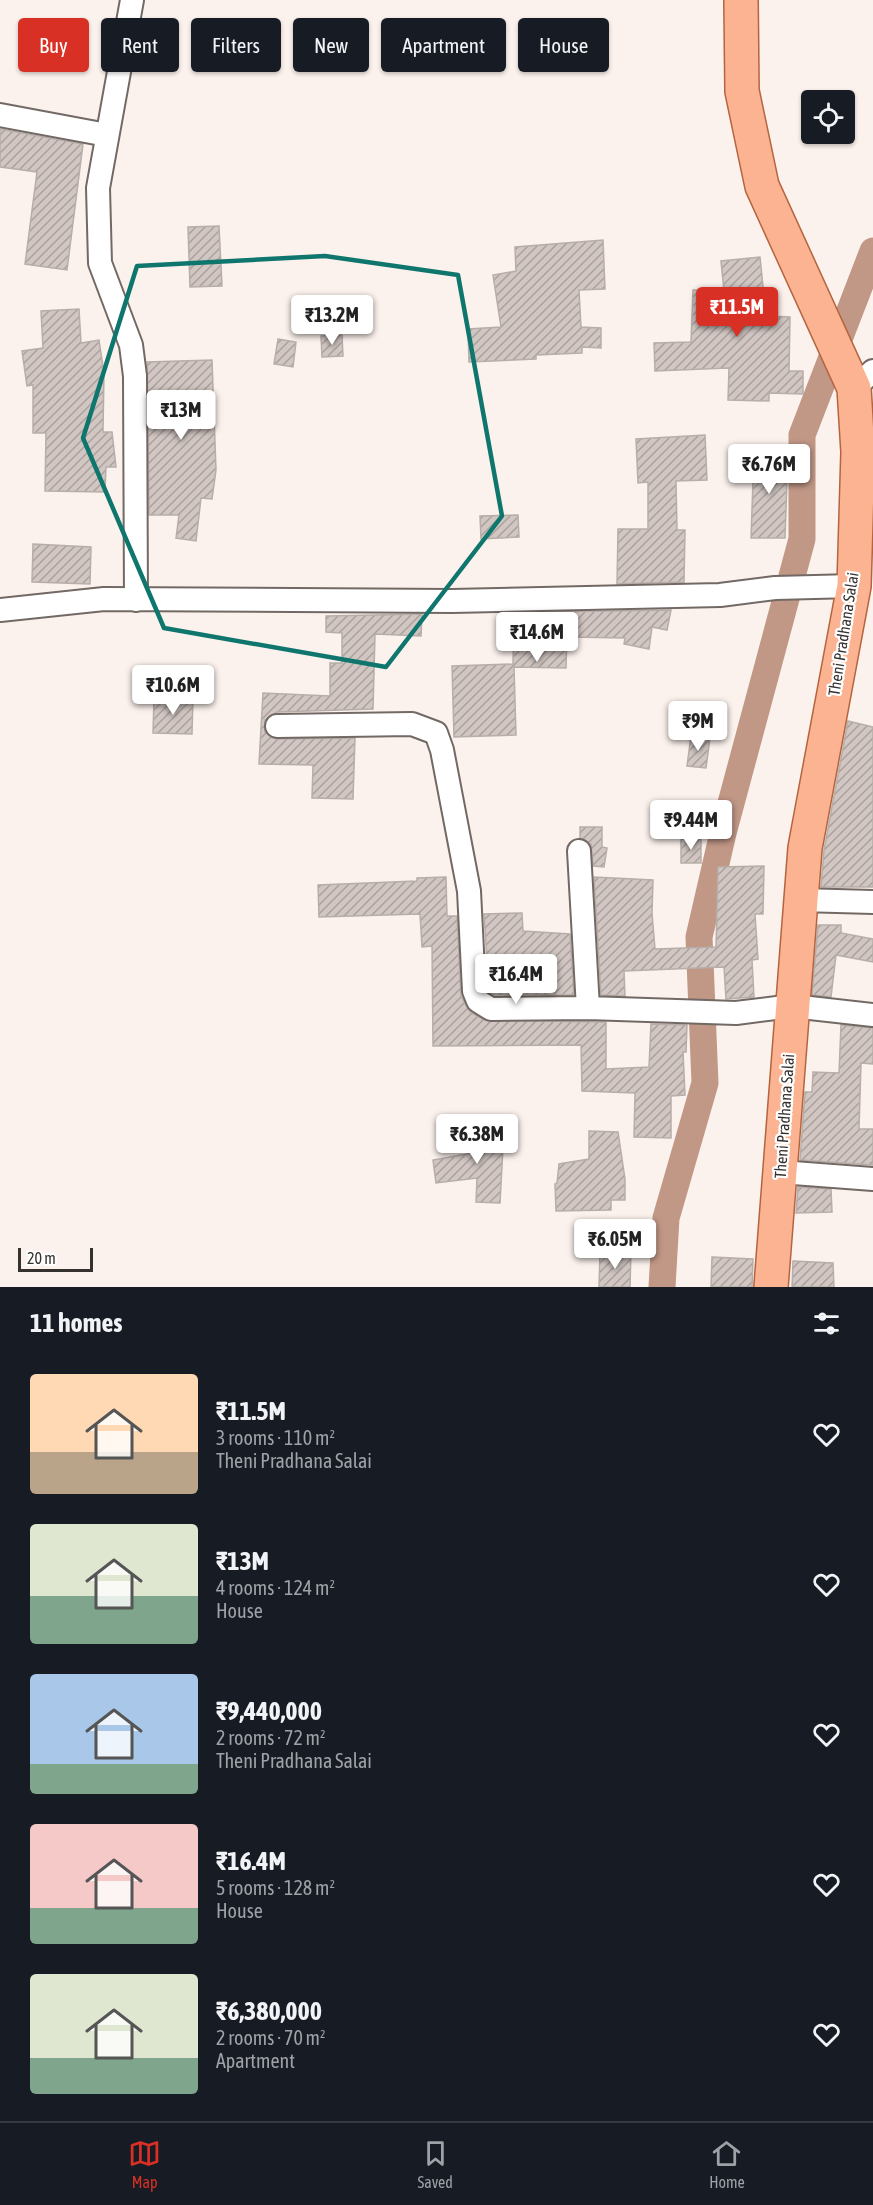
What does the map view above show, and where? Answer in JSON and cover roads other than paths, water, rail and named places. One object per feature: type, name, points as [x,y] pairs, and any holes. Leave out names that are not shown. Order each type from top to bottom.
[{"type":"main road","name":"Theni Pradhana Salai","points":[[741,0],[742,91],[762,186],[830,330],[863,380],[858,452],[854,586],[805,848],[771,1287]]},
{"type":"street","points":[[132,0],[98,188],[100,263],[131,345],[135,376],[136,600]]},
{"type":"street","points":[[0,115],[107,135]]},
{"type":"street","points":[[0,610],[104,599],[452,602],[720,595],[775,588],[854,586]]},
{"type":"street","points":[[277,726],[412,723],[436,733],[442,750],[467,883],[474,992],[478,1001],[491,1009],[588,1008],[736,1013],[792,1006],[873,1015]]},
{"type":"street","points":[[579,851],[588,1008]]},
{"type":"street","points":[[800,900],[873,902]]},
{"type":"street","points":[[780,1172],[873,1179]]},
{"type":"waterway","points":[[662,1287],[666,1218],[705,1083],[699,937],[723,833],[802,539],[802,435],[873,251]]}]
